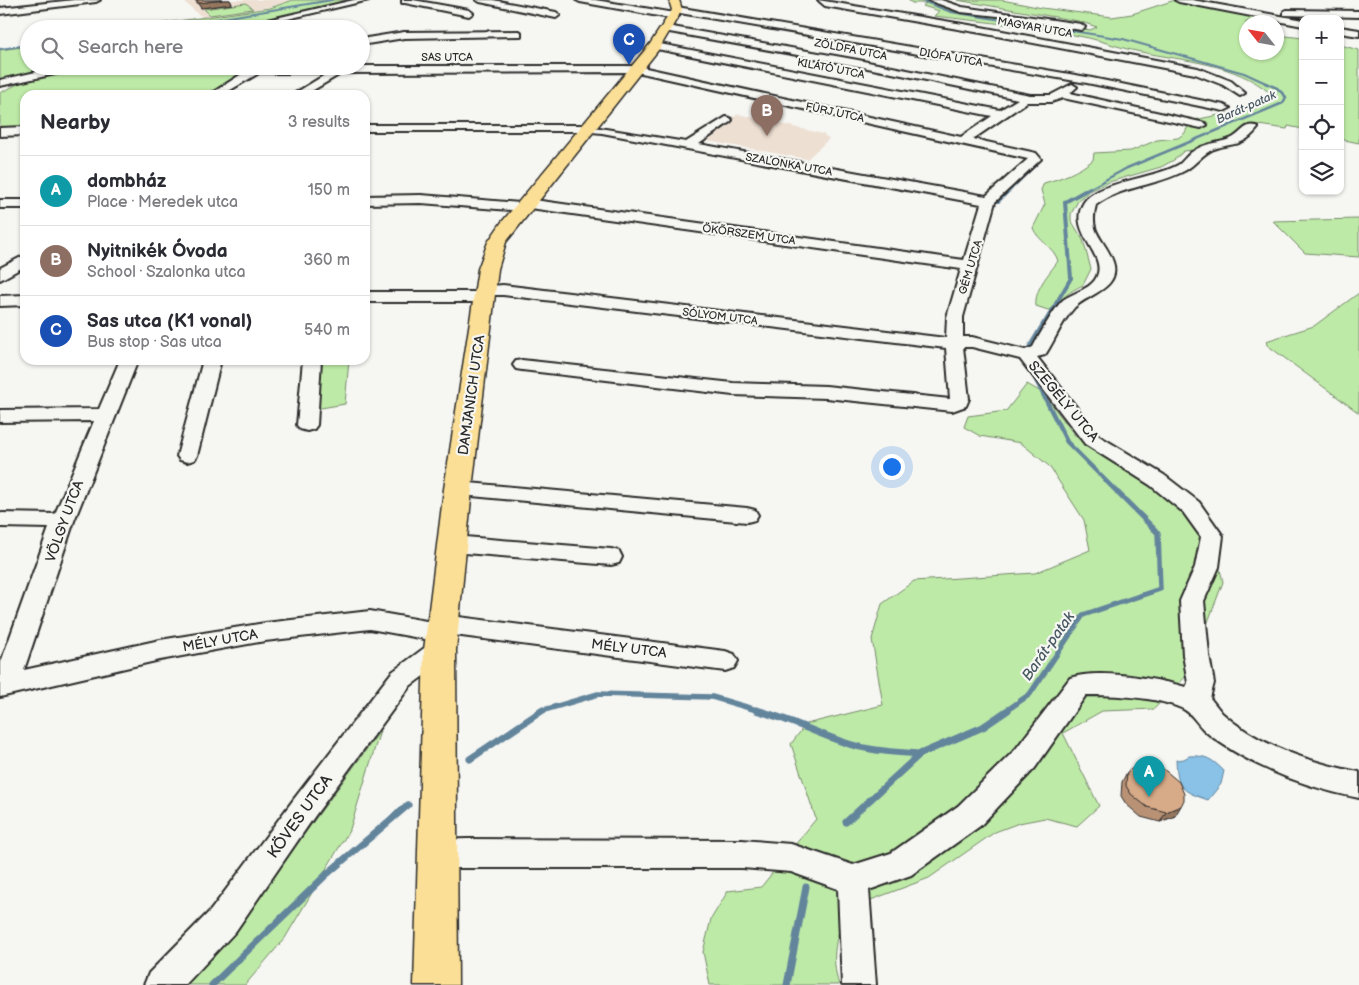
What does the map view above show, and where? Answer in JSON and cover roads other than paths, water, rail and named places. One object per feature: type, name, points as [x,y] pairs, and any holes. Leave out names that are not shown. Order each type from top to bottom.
[{"type":"main road","name":"DAMJANICH UTCA","points":[[436,985],[442,636],[458,490],[488,269],[497,242],[655,46],[667,29],[675,9]]},
{"type":"street","points":[[0,11],[96,0]]},
{"type":"street","points":[[273,20],[365,0]]},
{"type":"street","points":[[480,0],[556,16]]},
{"type":"street","name":"DIÓFA UTCA","points":[[580,0],[675,9],[1087,80],[1224,108]]},
{"type":"street","name":"MAGYAR UTCA","points":[[822,0],[825,4],[981,30],[1198,71],[1227,83],[1240,93]]},
{"type":"street","points":[[932,0],[961,9],[998,13],[1081,27]]},
{"type":"street","points":[[1179,0],[1207,3],[1299,22]]},
{"type":"street","points":[[406,1],[468,13]]},
{"type":"street","points":[[1246,12],[1359,14]]},
{"type":"street","name":"ZÖLDFA UTCA","points":[[667,29],[858,62],[1030,98],[1050,100],[1063,95]]},
{"type":"street","points":[[1344,31],[1359,33]]},
{"type":"street","points":[[370,41],[404,35],[518,34]]},
{"type":"street","name":"KILÁTÓ UTCA","points":[[655,46],[1001,114]]},
{"type":"street","name":"SAS UTCA","points":[[370,70],[637,69]]},
{"type":"street","name":"FÜRJ UTCA","points":[[637,69],[964,140],[1032,156],[1035,159],[989,201]]},
{"type":"street","points":[[0,83],[37,75]]},
{"type":"street","points":[[222,90],[247,75]]},
{"type":"street","points":[[306,90],[331,75]]},
{"type":"street","points":[[1063,95],[1080,80]]},
{"type":"street","points":[[1063,95],[1201,125]]},
{"type":"street","points":[[964,140],[1001,114],[1030,98]]},
{"type":"street","points":[[688,146],[726,120]]},
{"type":"street","name":"SZALONKA UTCA","points":[[370,128],[590,128],[989,201]]},
{"type":"street","name":"SZEGÉLY UTCA","points":[[1195,702],[1201,683],[1196,655],[1192,601],[1207,567],[1212,536],[1190,507],[1164,485],[1092,440],[1026,355],[1039,351],[1068,304],[1095,289],[1105,277],[1106,262],[1090,236],[1087,223],[1086,214],[1090,203],[1105,192],[1163,176],[1183,167],[1195,155],[1211,146],[1239,139],[1252,128]]},
{"type":"street","points":[[0,132],[20,131]]},
{"type":"street","name":"ÖKÖRSZEM UTCA","points":[[370,200],[421,199],[526,205],[971,266]]},
{"type":"street","name":"GÉM UTCA","points":[[522,365],[733,389],[826,392],[952,405],[959,402],[960,399],[954,342],[954,317],[971,266],[989,201]]},
{"type":"street","points":[[0,204],[20,204]]},
{"type":"street","points":[[0,275],[20,263]]},
{"type":"street","name":"SÓLYOM UTCA","points":[[370,298],[485,294],[503,290],[940,343],[972,342],[1026,355]]},
{"type":"street","points":[[0,301],[20,300]]},
{"type":"street","name":"VÖLGY UTCA","points":[[3,686],[63,521],[105,415],[128,365]]},
{"type":"street","points":[[187,456],[211,365]]},
{"type":"street","points":[[307,424],[312,365]]},
{"type":"street","points":[[0,416],[105,415]]},
{"type":"street","points":[[458,490],[747,515]]},
{"type":"street","points":[[0,520],[63,521]]},
{"type":"street","points":[[453,544],[610,557]]},
{"type":"street","name":"MÉLY UTCA","points":[[3,686],[160,650],[266,632],[370,620],[442,636],[725,661]]},
{"type":"street","name":"KÖVES UTCA","points":[[161,985],[223,921],[304,808],[401,679],[442,636]]},
{"type":"street","points":[[438,854],[742,854],[791,858],[853,880],[900,866],[969,816],[1025,759],[1079,685],[1135,689],[1174,695],[1195,702],[1222,727],[1281,762],[1332,781],[1359,785]]},
{"type":"street","points":[[853,880],[859,985]]},
{"type":"water","points":[[1189,756],[1200,756],[1208,759],[1216,763],[1224,771],[1221,784],[1208,800],[1187,791],[1180,783],[1176,760]]},
{"type":"waterway","points":[[211,20],[332,0]]},
{"type":"waterway","name":"Barát-patak","points":[[920,0],[951,12],[1123,39],[1244,73],[1268,84]]},
{"type":"waterway","points":[[0,49],[20,46]]},
{"type":"waterway","name":"Barát-patak","points":[[1087,190],[1127,168],[1283,103],[1286,97],[1277,88],[1265,83]]},
{"type":"waterway","points":[[1010,190],[1038,162]]},
{"type":"waterway","points":[[998,201],[1011,188]]},
{"type":"waterway","name":"Barát-patak","points":[[1044,324],[1071,278],[1065,202],[1090,188]]},
{"type":"waterway","name":"Barát-patak","points":[[1028,350],[1044,323]]},
{"type":"waterway","name":"Barát-patak","points":[[1006,711],[1030,694],[1083,615],[1160,589],[1158,533],[1067,442],[1033,374]]},
{"type":"waterway","points":[[542,711],[598,694],[712,697],[760,711]]},
{"type":"waterway","points":[[756,710],[852,745],[881,751],[920,754]]},
{"type":"waterway","name":"Barát-patak","points":[[920,754],[983,727],[1008,710]]},
{"type":"waterway","points":[[470,759],[542,711]]},
{"type":"waterway","name":"Barát-patak","points":[[846,822],[920,754]]},
{"type":"waterway","points":[[212,985],[327,874],[408,805]]},
{"type":"waterway","name":"Barát-patak","points":[[787,985],[806,887]]},
{"type":"place","name":"Sas utca (K1 vonal)","points":[[629,65]]},
{"type":"place","name":"Nyitnikék Óvoda","points":[[767,136]]},
{"type":"place","name":"dombház","points":[[1149,797]]}]
